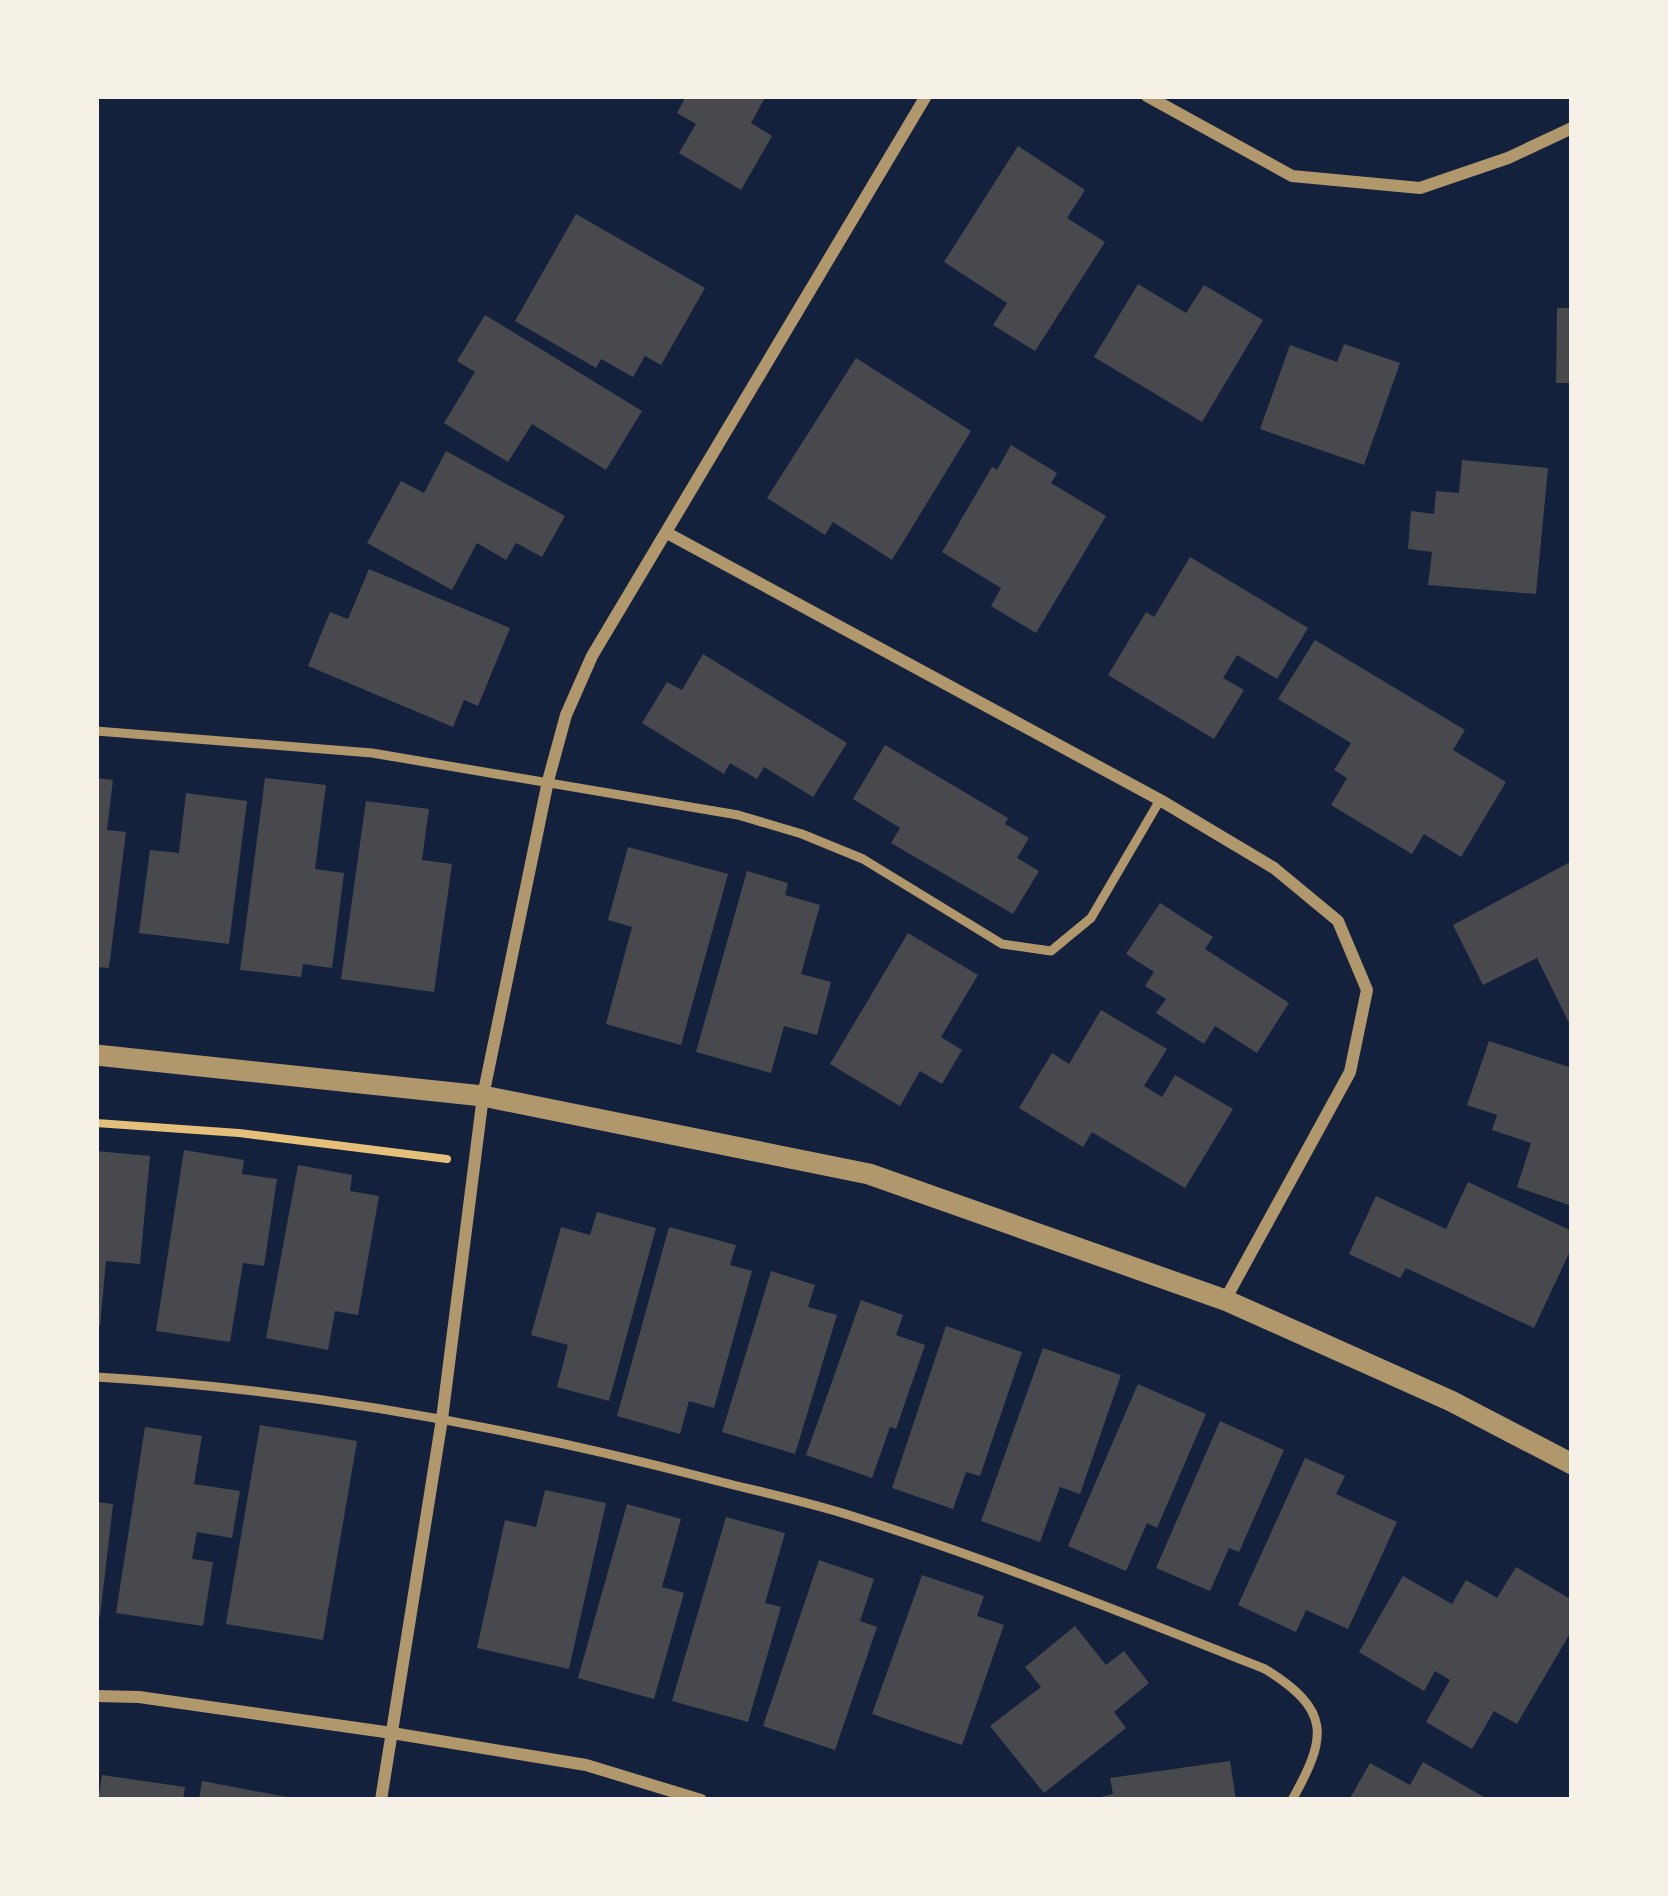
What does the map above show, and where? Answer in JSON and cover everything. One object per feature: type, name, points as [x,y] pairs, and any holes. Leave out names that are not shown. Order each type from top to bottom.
[{"type":"street","points":[[381,1800],[442,1419],[483,1096],[566,715],[592,656],[926,96]]},
{"type":"street","points":[[1147,96],[1292,176],[1420,188],[1508,158],[1572,128]]},
{"type":"street","points":[[667,533],[1160,800],[1274,868],[1338,921],[1367,990],[1350,1072],[1226,1300]]},
{"type":"street","points":[[96,1055],[483,1096],[869,1174],[1226,1300],[1451,1401],[1572,1464]]},
{"type":"street","points":[[96,1696],[139,1697],[392,1732],[586,1766],[701,1800]]},
{"type":"lane","points":[[96,730],[372,753],[738,815],[863,859],[1002,944],[1051,951],[1091,918],[1160,800]]},
{"type":"lane","points":[[96,1377],[214,1384],[442,1419],[620,1456],[851,1516],[1060,1587],[1265,1669],[1291,1685],[1312,1706],[1321,1733],[1312,1765],[1292,1800]]},
{"type":"path","points":[[96,1123],[239,1133],[475,1162]]},
{"type":"building","points":[[686,96],[766,96],[751,123],[772,136],[741,190],[679,153],[696,124],[677,113]]},
{"type":"building","points":[[1018,146],[1085,190],[1067,218],[1105,242],[1035,351],[993,325],[1007,303],[944,262]]},
{"type":"building","points":[[576,214],[705,288],[661,365],[645,356],[633,377],[601,359],[596,368],[515,321]]},
{"type":"building","points":[[1138,284],[1186,313],[1204,285],[1263,320],[1202,422],[1094,357]]},
{"type":"building","points":[[1557,308],[1572,308],[1572,383],[1556,383]]},
{"type":"building","points":[[485,315],[642,411],[606,470],[532,424],[508,462],[444,423],[475,372],[457,361]]},
{"type":"building","points":[[1344,344],[1400,363],[1364,465],[1260,429],[1290,345],[1337,362]]},
{"type":"building","points":[[856,358],[971,431],[892,560],[833,522],[825,535],[767,498]]},
{"type":"building","points":[[1011,445],[1057,473],[1051,483],[1106,516],[1036,633],[991,606],[1001,588],[942,552],[992,467],[997,470]]},
{"type":"building","points":[[446,451],[565,516],[542,557],[516,543],[506,560],[477,543],[452,590],[367,543],[401,481],[424,493]]},
{"type":"building","points":[[1462,460],[1548,468],[1536,594],[1428,585],[1432,552],[1408,549],[1411,511],[1434,514],[1436,491],[1459,493]]},
{"type":"building","points":[[1190,557],[1308,628],[1277,679],[1237,655],[1223,678],[1244,690],[1214,739],[1108,675],[1146,612],[1154,617]]},
{"type":"building","points":[[369,569],[510,628],[478,706],[464,700],[453,727],[308,666],[330,612],[348,619]]},
{"type":"building","points":[[1315,640],[1465,730],[1453,750],[1506,782],[1461,857],[1424,834],[1412,854],[1331,805],[1347,778],[1334,770],[1351,743],[1278,699]]},
{"type":"building","points":[[703,654],[847,743],[813,797],[764,767],[757,779],[730,763],[724,774],[642,723],[667,682],[682,690]]},
{"type":"building","points":[[885,745],[1008,818],[1005,824],[1029,838],[1017,858],[1039,871],[1013,914],[891,843],[900,828],[853,799]]},
{"type":"building","points":[[96,778],[113,780],[107,830],[126,832],[109,968],[96,967]]},
{"type":"building","points":[[265,778],[326,785],[315,869],[344,873],[332,968],[303,964],[301,977],[240,970]]},
{"type":"building","points":[[186,793],[247,801],[229,944],[139,933],[150,850],[179,853]]},
{"type":"building","points":[[366,801],[429,809],[422,860],[452,864],[434,992],[341,979]]},
{"type":"building","points":[[628,847],[728,874],[681,1045],[606,1024],[632,927],[608,920]]},
{"type":"building","points":[[1572,861],[1572,1029],[1537,958],[1483,985],[1453,925]]},
{"type":"building","points":[[747,871],[788,883],[785,895],[820,905],[801,974],[831,982],[817,1035],[784,1026],[771,1073],[696,1052]]},
{"type":"building","points":[[1160,903],[1213,937],[1205,949],[1289,1003],[1257,1053],[1215,1026],[1204,1044],[1156,1013],[1166,999],[1145,986],[1154,972],[1126,954]]},
{"type":"building","points":[[908,933],[978,975],[941,1037],[962,1050],[942,1084],[920,1071],[900,1106],[830,1064]]},
{"type":"building","points":[[1101,1010],[1167,1049],[1144,1086],[1162,1097],[1175,1075],[1233,1109],[1185,1188],[1092,1132],[1083,1147],[1019,1108],[1052,1053],[1069,1064]]},
{"type":"building","points":[[1489,1041],[1572,1068],[1572,1206],[1517,1187],[1531,1143],[1492,1130],[1497,1115],[1467,1105]]},
{"type":"building","points":[[184,1150],[244,1160],[242,1174],[277,1179],[264,1266],[243,1263],[230,1342],[156,1331]]},
{"type":"building","points":[[96,1151],[150,1156],[140,1264],[106,1261],[100,1326],[96,1326]]},
{"type":"building","points":[[298,1165],[352,1175],[350,1191],[379,1196],[358,1315],[335,1311],[328,1350],[266,1338]]},
{"type":"building","points":[[1468,1182],[1572,1231],[1572,1247],[1534,1328],[1406,1268],[1400,1278],[1349,1254],[1376,1196],[1446,1229]]},
{"type":"building","points":[[597,1212],[656,1228],[609,1401],[557,1387],[568,1345],[531,1335],[561,1227],[590,1235]]},
{"type":"building","points":[[669,1227],[736,1245],[730,1265],[752,1271],[714,1408],[689,1401],[680,1434],[617,1416]]},
{"type":"building","points":[[771,1271],[815,1285],[808,1307],[837,1315],[795,1454],[722,1432]]},
{"type":"building","points":[[861,1300],[903,1315],[896,1335],[925,1345],[896,1429],[890,1427],[872,1478],[806,1455]]},
{"type":"building","points":[[946,1326],[1022,1352],[980,1476],[966,1472],[953,1509],[892,1488]]},
{"type":"building","points":[[1043,1348],[1121,1375],[1080,1494],[1060,1487],[1040,1542],[981,1521]]},
{"type":"building","points":[[1138,1384],[1206,1414],[1157,1528],[1147,1523],[1126,1571],[1068,1546]]},
{"type":"building","points":[[1220,1421],[1284,1450],[1239,1552],[1229,1548],[1210,1591],[1156,1568]]},
{"type":"building","points":[[260,1425],[357,1441],[323,1640],[226,1624]]},
{"type":"building","points":[[145,1427],[202,1436],[194,1484],[240,1491],[232,1538],[197,1532],[192,1559],[213,1562],[203,1626],[116,1613]]},
{"type":"building","points":[[1305,1458],[1345,1476],[1336,1494],[1397,1522],[1348,1629],[1306,1610],[1296,1632],[1238,1605]]},
{"type":"building","points":[[545,1490],[606,1503],[569,1669],[477,1648],[505,1520],[536,1527]]},
{"type":"building","points":[[96,1502],[113,1504],[100,1617],[96,1616]]},
{"type":"building","points":[[627,1504],[681,1519],[662,1587],[684,1593],[654,1699],[578,1678]]},
{"type":"building","points":[[726,1517],[785,1533],[765,1603],[781,1607],[748,1722],[672,1701]]},
{"type":"building","points":[[819,1560],[874,1579],[860,1621],[877,1627],[835,1750],[763,1726]]},
{"type":"building","points":[[1516,1567],[1572,1600],[1572,1630],[1517,1724],[1494,1711],[1472,1749],[1426,1722],[1450,1680],[1435,1671],[1424,1691],[1359,1652],[1403,1576],[1452,1604],[1466,1580],[1497,1598]]},
{"type":"building","points":[[922,1575],[984,1596],[977,1616],[1004,1625],[962,1745],[872,1714]]},
{"type":"building","points":[[1075,1626],[1106,1665],[1124,1651],[1149,1683],[1114,1712],[1126,1728],[1044,1793],[990,1726],[1041,1687],[1025,1667]]},
{"type":"building","points":[[1230,1761],[1236,1800],[1088,1800],[1113,1794],[1110,1778]]},
{"type":"building","points":[[1423,1762],[1489,1800],[1349,1800],[1370,1763],[1410,1785]]},
{"type":"building","points":[[102,1775],[185,1787],[183,1800],[98,1800]]},
{"type":"building","points":[[202,1781],[292,1798],[292,1800],[199,1800]]}]
